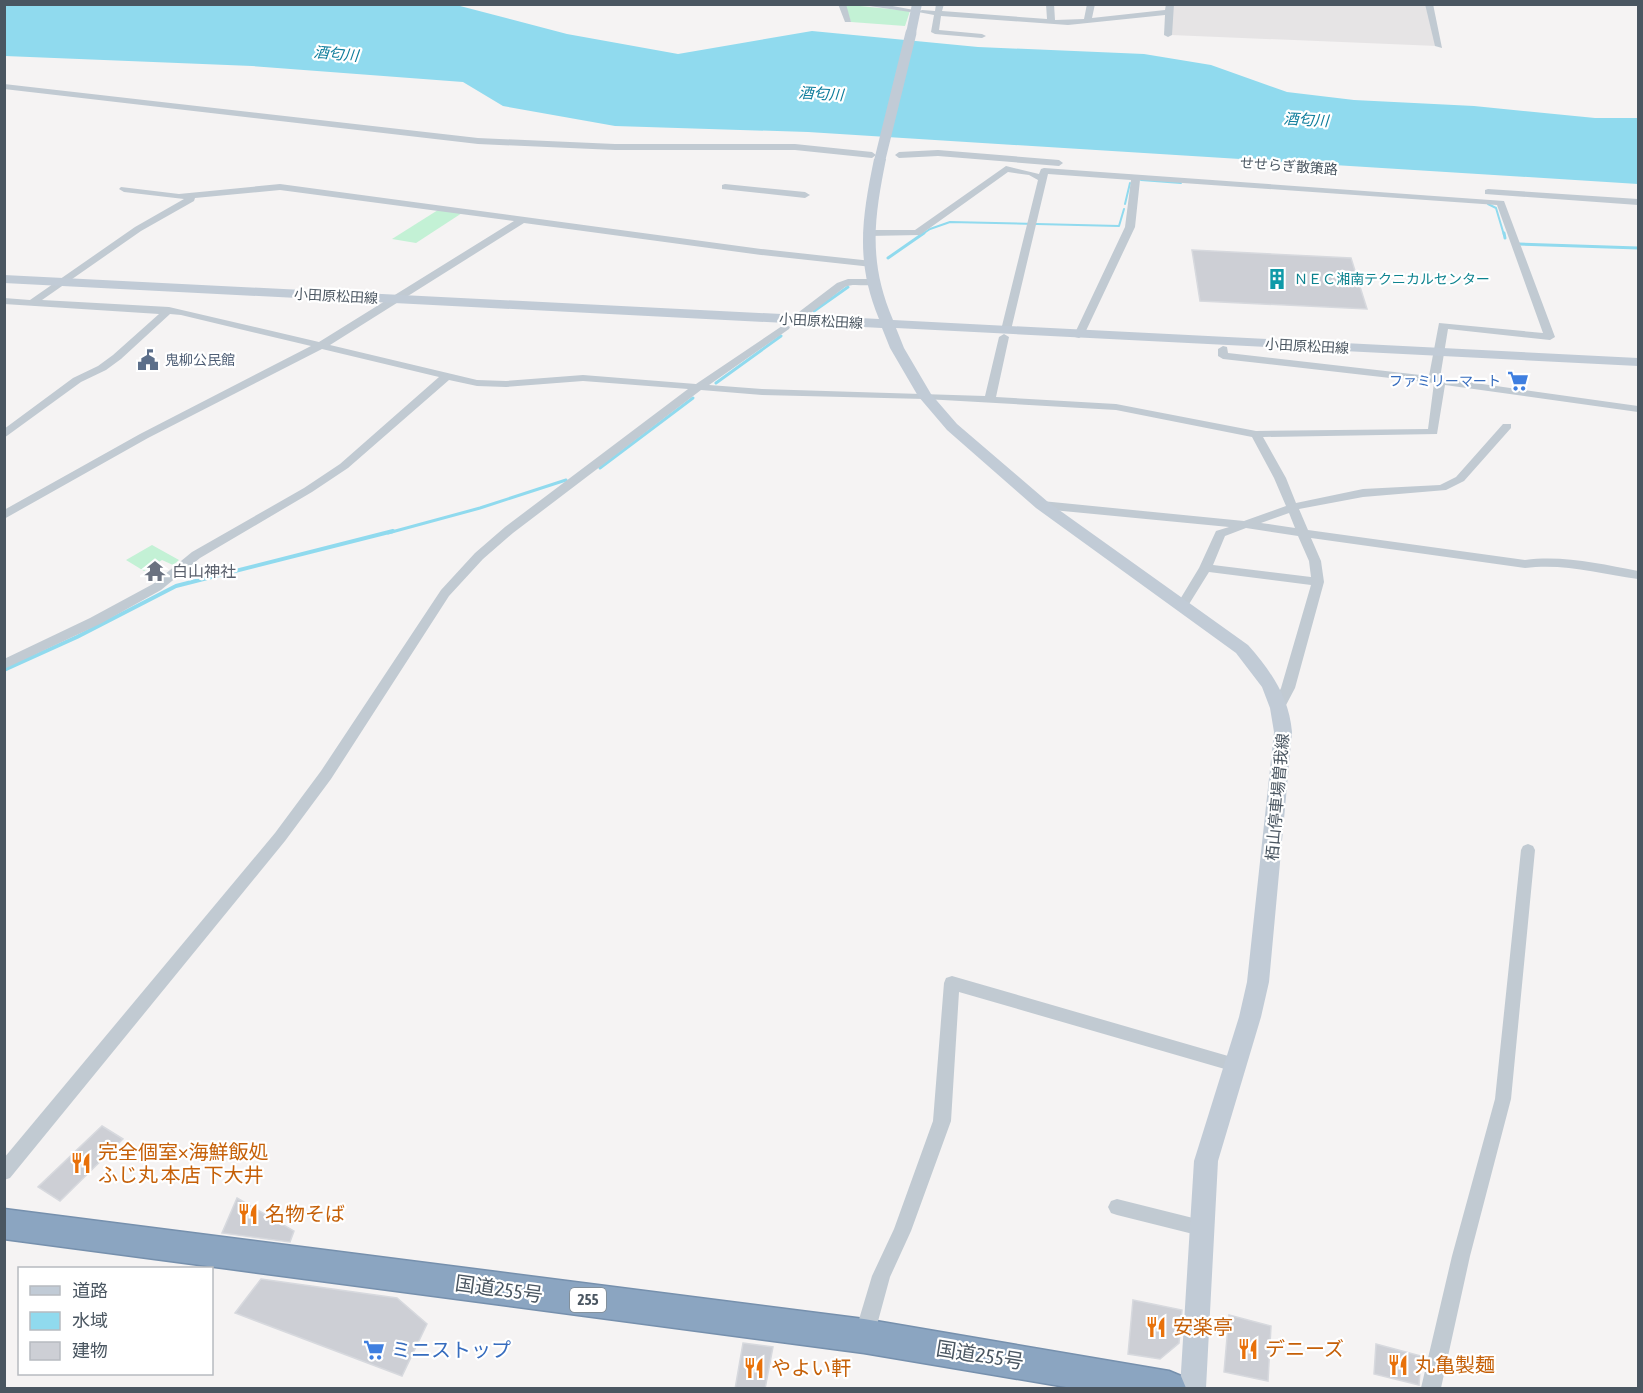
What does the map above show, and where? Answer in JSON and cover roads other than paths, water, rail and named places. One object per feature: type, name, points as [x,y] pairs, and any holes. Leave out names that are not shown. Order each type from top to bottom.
[{"type":"highway","name":"国道255号","points":[[4,1224],[864,1336],[1169,1389]]},
{"type":"main road","name":"栢山停車場曽我線","points":[[910,8],[911,33],[876,157],[868,233],[878,301],[897,348],[925,396],[952,427],[1042,505],[1242,649],[1265,676],[1280,704],[1283,732],[1258,982],[1206,1161],[1193,1389]]},
{"type":"main road","name":"小田原松田線","points":[[4,279],[56,285],[1005,334],[1223,349],[1638,363]]},
{"type":"main road","name":"小田原松田線","points":[[4,286],[56,285]]},
{"type":"main road","name":"小田原松田線","points":[[1005,334],[1079,335],[1638,370]]},
{"type":"street","points":[[842,4],[848,20]]},
{"type":"street","points":[[860,4],[939,9],[1051,22],[1088,22],[1169,8],[1168,35]]},
{"type":"street","points":[[1050,4],[1051,22]]},
{"type":"street","points":[[1088,22],[1091,4]]},
{"type":"street","points":[[1429,4],[1439,46]]},
{"type":"street","points":[[939,9],[935,32],[982,36]]},
{"type":"street","points":[[4,86],[478,141],[586,146],[795,147],[876,157]]},
{"type":"street","name":"せせらぎ散策路","points":[[898,155],[938,153],[1043,171],[1638,202]]},
{"type":"street","points":[[4,301],[169,310],[323,344],[477,383],[506,384],[583,378],[773,393],[925,396],[1116,407],[1256,434],[1433,432],[1438,356],[1443,324],[1550,337],[1515,246],[1501,202],[1043,171],[1031,173],[1006,169],[917,233],[868,233]]},
{"type":"street","points":[[990,399],[1043,171]]},
{"type":"street","points":[[1079,335],[1130,227],[1127,207],[1136,177]]},
{"type":"street","points":[[124,189],[179,197],[280,187],[761,252],[873,272]]},
{"type":"street","points":[[725,187],[805,195]]},
{"type":"street","points":[[33,302],[138,229],[195,196]]},
{"type":"street","points":[[4,515],[144,436],[323,344],[524,219]]},
{"type":"street","points":[[4,1172],[280,837],[326,775],[445,593],[479,556],[509,530],[697,388],[841,285],[873,272]]},
{"type":"street","points":[[4,435],[77,380],[102,368],[117,357],[169,310]]},
{"type":"street","points":[[1223,349],[1223,356],[1437,381],[1638,409]]},
{"type":"street","points":[[4,665],[96,621],[157,587],[196,555],[308,490],[344,466],[447,376]]},
{"type":"street","points":[[1182,606],[1205,568],[1220,534],[1293,507],[1363,493],[1442,488],[1460,479],[1507,426]]},
{"type":"street","points":[[1256,434],[1293,507],[1315,561],[1318,582],[1288,688],[1280,704]]},
{"type":"street","points":[[1042,505],[1241,525],[1525,564],[1548,561],[1564,562],[1638,575]]},
{"type":"street","points":[[1205,568],[1318,582]]},
{"type":"street","points":[[1431,1389],[1461,1256],[1503,1099],[1528,850]]},
{"type":"street","points":[[864,1336],[881,1276],[902,1231],[942,1121],[952,983],[1235,1065]]},
{"type":"street","points":[[1117,1207],[1201,1227]]},
{"type":"water","name":"酒匂川","points":[[5,4],[460,6],[567,34],[678,54],[812,31],[978,47],[1144,54],[1211,65],[1287,92],[1354,100],[1474,106],[1595,118],[1638,118],[1638,184],[808,132],[615,126],[503,106],[463,82],[252,66],[5,56]]},
{"type":"waterway","points":[[1141,180],[1181,183]]},
{"type":"waterway","points":[[1125,204],[1130,183]]},
{"type":"waterway","points":[[1488,204],[1496,208],[1504,235]]},
{"type":"waterway","points":[[924,233],[950,222],[1119,226],[1124,209]]},
{"type":"waterway","points":[[888,258],[924,233]]},
{"type":"waterway","points":[[1504,233],[1505,238]]},
{"type":"waterway","points":[[1519,244],[1638,248]]},
{"type":"waterway","points":[[814,311],[848,287]]},
{"type":"waterway","points":[[716,383],[781,336]]},
{"type":"waterway","points":[[600,468],[693,398]]},
{"type":"waterway","points":[[388,533],[480,508],[566,480]]},
{"type":"waterway","points":[[4,670],[77,637],[176,586],[393,531]]},
{"type":"place","name":"ＮＥＣ湘南テクニカルセンター","points":[[1277,279]]},
{"type":"place","name":"鬼柳公民館","points":[[148,360]]},
{"type":"place","name":"ファミリーマート","points":[[1518,381]]},
{"type":"place","name":"白山神社","points":[[155,571]]},
{"type":"place","name":"完全個室×海鮮飯処 ふじ丸 本店 下大井","points":[[81,1163]]},
{"type":"place","name":"名物そば","points":[[248,1214]]},
{"type":"place","name":"安楽亭","points":[[1156,1327]]},
{"type":"place","name":"デニーズ","points":[[1248,1349]]},
{"type":"place","name":"ミニストップ","points":[[374,1350]]},
{"type":"place","name":"丸亀製麺","points":[[1398,1365]]},
{"type":"place","name":"やよい軒","points":[[754,1368]]}]
